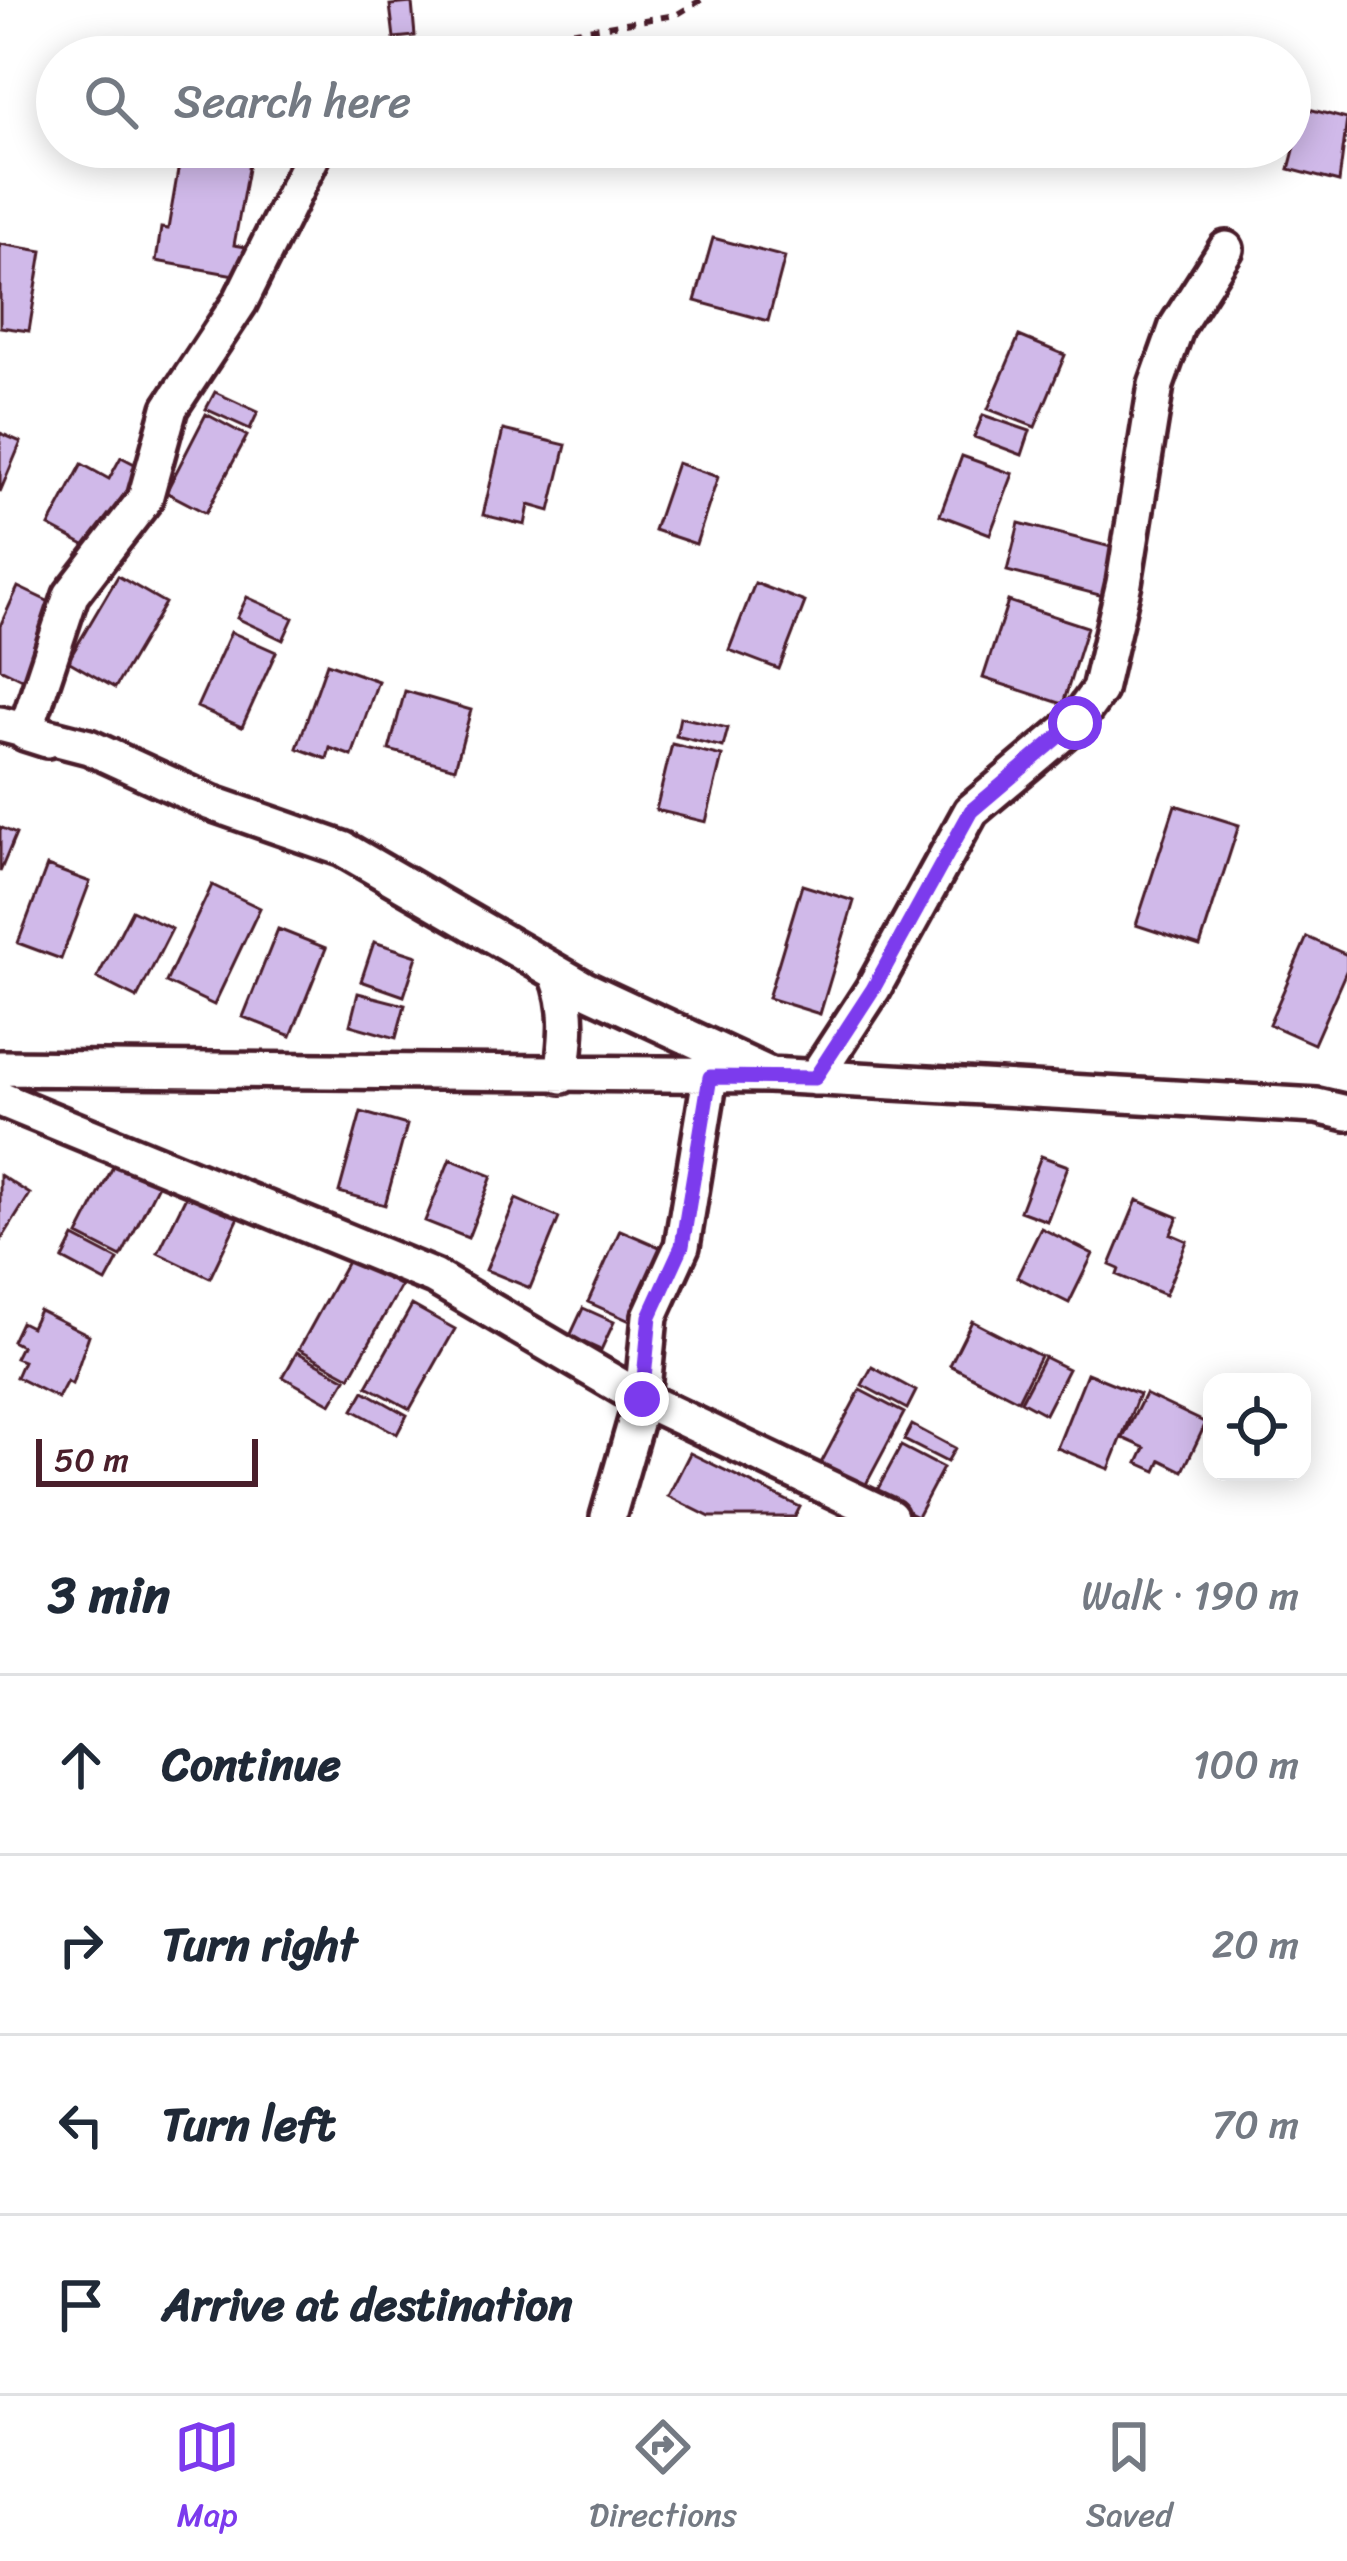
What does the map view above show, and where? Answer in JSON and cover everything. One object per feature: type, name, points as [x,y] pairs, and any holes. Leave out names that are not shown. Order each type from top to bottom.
[{"type":"street","points":[[307,168],[240,302],[170,408],[145,499],[71,595],[13,729],[89,747],[211,803],[343,848],[557,974],[770,1075]]},
{"type":"street","points":[[815,1078],[873,989],[971,811],[1075,723],[1099,690],[1124,583],[1156,385],[1177,326],[1226,249]]},
{"type":"street","points":[[557,974],[567,998],[562,1076]]},
{"type":"street","points":[[0,1068],[770,1075],[1317,1106],[1347,1113]]},
{"type":"street","points":[[608,1517],[642,1399],[650,1316],[682,1246],[710,1077]]},
{"type":"street","points":[[0,1099],[434,1277],[642,1399],[890,1517]]},
{"type":"path","points":[[544,36],[676,15],[701,0]]},
{"type":"building","points":[[412,3],[415,36],[394,36],[390,5]]},
{"type":"building","points":[[1311,110],[1347,119],[1339,182],[1289,169],[1311,168]]},
{"type":"building","points":[[178,168],[248,168],[234,245],[246,247],[240,276],[156,261],[161,228],[168,229]]},
{"type":"building","points":[[713,238],[785,257],[768,321],[695,301]]},
{"type":"building","points":[[0,244],[42,251],[29,331],[0,327]]},
{"type":"building","points":[[1019,336],[1065,355],[1035,427],[988,409]]},
{"type":"building","points":[[215,392],[258,412],[250,429],[206,409]]},
{"type":"building","points":[[206,414],[247,436],[206,513],[166,492]]},
{"type":"building","points":[[983,415],[1030,431],[1022,455],[974,437]]},
{"type":"building","points":[[503,430],[566,445],[550,511],[529,505],[525,525],[483,515]]},
{"type":"building","points":[[0,433],[21,442],[0,492]]},
{"type":"building","points":[[962,456],[1013,474],[990,534],[940,515]]},
{"type":"building","points":[[121,457],[146,470],[101,554],[49,526],[82,464],[109,479]]},
{"type":"building","points":[[677,463],[718,477],[696,544],[654,530]]},
{"type":"building","points":[[1019,523],[1115,548],[1103,596],[1007,571]]},
{"type":"building","points":[[118,576],[165,603],[115,688],[68,661]]},
{"type":"building","points":[[755,583],[805,602],[779,669],[729,650]]},
{"type":"building","points":[[18,587],[60,607],[25,680],[0,668],[0,626]]},
{"type":"building","points":[[247,597],[293,618],[283,640],[237,618]]},
{"type":"building","points":[[1008,601],[1087,627],[1063,704],[983,678]]},
{"type":"building","points":[[231,632],[276,652],[242,727],[197,707]]},
{"type":"building","points":[[327,663],[378,681],[352,756],[330,748],[327,759],[297,748]]},
{"type":"building","points":[[405,691],[471,710],[455,768],[389,750]]},
{"type":"building","points":[[680,717],[728,728],[723,747],[676,736]]},
{"type":"building","points":[[672,744],[722,756],[706,822],[656,810]]},
{"type":"building","points":[[1175,805],[1239,825],[1200,946],[1136,925]]},
{"type":"building","points":[[0,827],[16,834],[0,872]]},
{"type":"building","points":[[47,866],[90,882],[61,959],[18,943]]},
{"type":"building","points":[[212,885],[260,908],[214,1005],[166,982]]},
{"type":"building","points":[[802,885],[854,901],[820,1014],[768,998]]},
{"type":"building","points":[[132,910],[172,929],[137,998],[97,978]]},
{"type":"building","points":[[278,929],[326,948],[291,1036],[243,1017]]},
{"type":"building","points":[[1307,937],[1347,955],[1347,969],[1314,1044],[1269,1024]]},
{"type":"building","points":[[374,942],[417,956],[404,996],[361,981]]},
{"type":"building","points":[[358,993],[405,1005],[396,1038],[350,1025]]},
{"type":"building","points":[[361,1112],[407,1125],[385,1205],[339,1192]]},
{"type":"building","points":[[119,1155],[162,1177],[121,1257],[78,1235]]},
{"type":"building","points":[[1041,1156],[1068,1166],[1047,1221],[1020,1211]]},
{"type":"building","points":[[450,1159],[492,1176],[468,1238],[425,1221]]},
{"type":"building","points":[[0,1175],[30,1194],[0,1242]]},
{"type":"building","points":[[191,1186],[242,1211],[210,1278],[158,1253]]},
{"type":"building","points":[[516,1199],[559,1218],[530,1288],[486,1270]]},
{"type":"building","points":[[1137,1200],[1178,1217],[1171,1234],[1187,1241],[1165,1295],[1117,1275],[1119,1269],[1110,1265]]},
{"type":"building","points":[[1041,1228],[1093,1254],[1069,1303],[1017,1277]]},
{"type":"building","points":[[620,1230],[662,1248],[630,1321],[588,1302]]},
{"type":"building","points":[[74,1237],[118,1260],[106,1282],[63,1259]]},
{"type":"building","points":[[349,1258],[401,1286],[350,1377],[299,1349]]},
{"type":"building","points":[[412,1305],[455,1329],[410,1409],[367,1386]]},
{"type":"building","points":[[583,1308],[614,1322],[601,1350],[570,1336]]},
{"type":"building","points":[[39,1310],[89,1335],[72,1384],[67,1381],[58,1398],[16,1377],[23,1361],[15,1358],[21,1346],[12,1341],[21,1322],[31,1327]]},
{"type":"building","points":[[972,1321],[1040,1356],[1018,1400],[950,1365]]},
{"type":"building","points":[[297,1352],[346,1379],[331,1404],[283,1377]]},
{"type":"building","points":[[1044,1357],[1068,1369],[1045,1414],[1021,1401]]},
{"type":"building","points":[[872,1367],[916,1391],[907,1409],[862,1385]]},
{"type":"building","points":[[1087,1373],[1139,1394],[1109,1469],[1057,1448]]},
{"type":"building","points":[[860,1390],[904,1413],[864,1488],[820,1465]]},
{"type":"building","points":[[364,1391],[407,1415],[397,1434],[353,1410]]},
{"type":"building","points":[[1145,1394],[1203,1422],[1183,1471],[1161,1460],[1156,1471],[1138,1463],[1145,1448],[1123,1438]]},
{"type":"building","points":[[912,1425],[955,1448],[947,1462],[904,1440]]},
{"type":"building","points":[[901,1446],[943,1468],[917,1517],[874,1496]]},
{"type":"building","points":[[690,1453],[800,1507],[795,1517],[710,1517],[668,1496]]},
{"type":"route","points":[[642,1399],[650,1316],[682,1246],[706,1126],[710,1077],[815,1078],[873,989],[971,811],[1075,723]]}]
